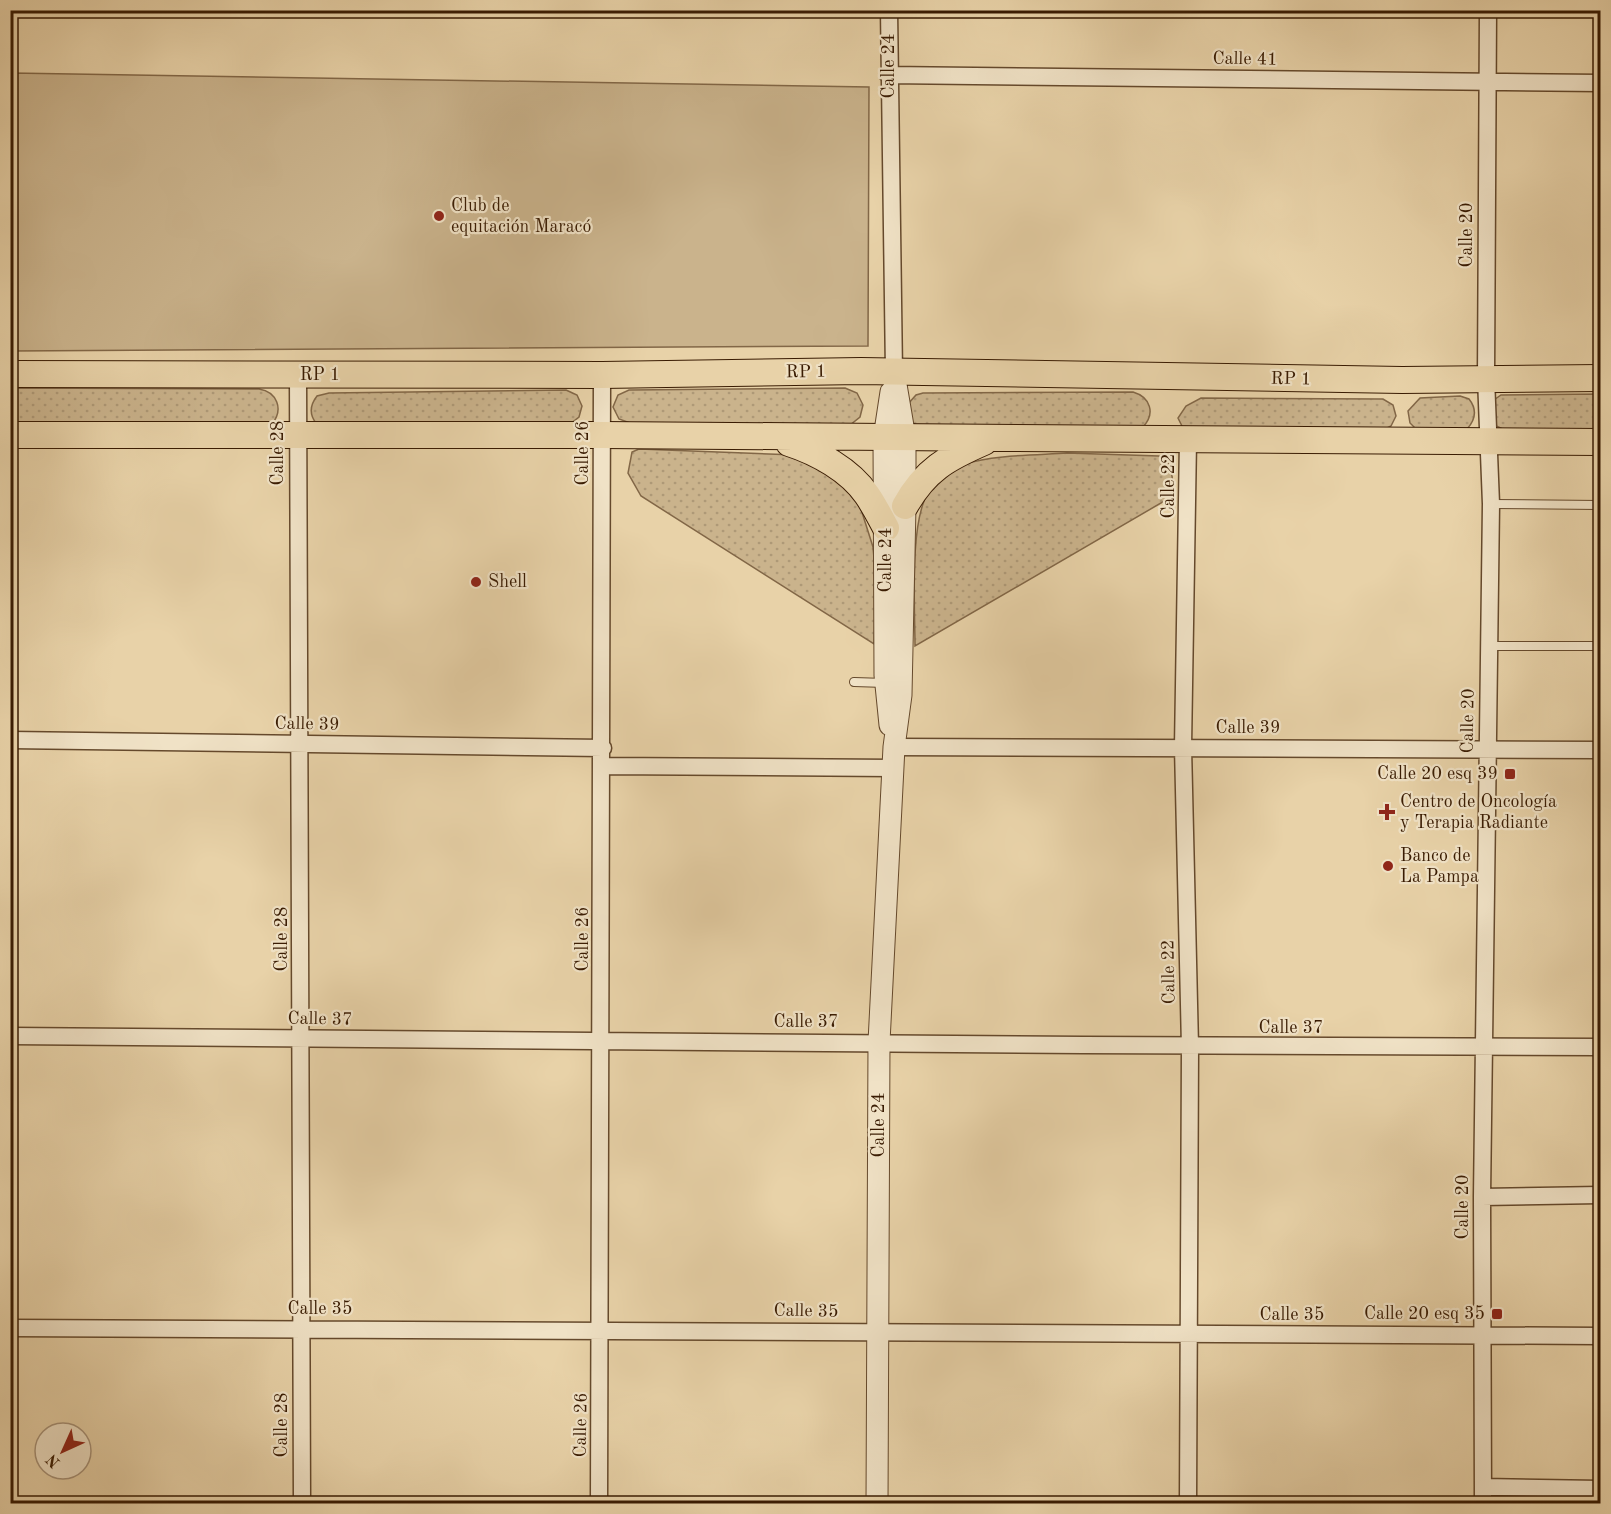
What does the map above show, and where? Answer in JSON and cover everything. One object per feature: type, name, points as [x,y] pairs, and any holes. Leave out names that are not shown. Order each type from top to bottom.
[{"type":"main road","name":"RP 1","points":[[10,374],[602,375],[861,371],[894,374],[1402,380],[1600,378]]},
{"type":"main road","points":[[10,435],[602,435],[768,438],[1600,442]]},
{"type":"main road","points":[[768,438],[810,451],[830,461],[866,493],[886,528]]},
{"type":"main road","points":[[905,506],[916,485],[934,468],[954,455],[990,439]]},
{"type":"street","name":"Calle 24","points":[[889,10],[888,75],[895,438],[886,528],[885,683],[894,747]]},
{"type":"street","name":"Calle 20","points":[[1482,1495],[1482,1197],[1486,1047],[1491,504],[1486,441],[1488,10]]},
{"type":"street","name":"Calle 41","points":[[888,75],[1600,83]]},
{"type":"street","name":"Calle 28","points":[[298,375],[302,1503]]},
{"type":"street","name":"Calle 26","points":[[599,1503],[603,766],[602,375]]},
{"type":"street","name":"Calle 24","points":[[877,1503],[879,1042],[894,747],[901,695],[905,506],[895,438]]},
{"type":"street","name":"Calle 22","points":[[1188,440],[1184,747],[1190,1047],[1188,1503]]},
{"type":"street","name":"Calle 39","points":[[10,740],[603,748]]},
{"type":"street","name":"Calle 39","points":[[894,747],[1600,750]]},
{"type":"street","points":[[603,766],[894,768]]},
{"type":"street","name":"Calle 37","points":[[10,1036],[602,1042],[879,1042],[1190,1047],[1600,1047]]},
{"type":"street","points":[[1482,1197],[1600,1195]]},
{"type":"street","name":"Calle 35","points":[[10,1328],[601,1329],[1600,1336]]},
{"type":"street","points":[[1482,1495],[1600,1488]]},
{"type":"lane","points":[[1491,504],[1600,505]]},
{"type":"lane","points":[[1489,646],[1600,646]]},
{"type":"lane","points":[[854,682],[885,683]]},
{"type":"shaded area","name":"Club de equitación Maracó","points":[[11,73],[869,87],[868,346],[11,351]]},
{"type":"shaded area","points":[[11,388],[259,389],[274,397],[278,413],[272,424],[11,427]]},
{"type":"shaded area","points":[[845,388],[857,393],[863,405],[860,417],[850,425],[630,423],[619,419],[613,407],[618,395],[629,390]]},
{"type":"shaded area","points":[[566,390],[577,395],[582,406],[579,417],[570,424],[316,423],[311,413],[317,396],[329,393]]},
{"type":"shaded area","points":[[1133,392],[1144,398],[1149,406],[1149,416],[1143,427],[917,426],[912,422],[908,404],[916,395],[923,393]]},
{"type":"shaded area","points":[[1600,394],[1600,430],[1505,430],[1494,425],[1491,402],[1501,395]]},
{"type":"shaded area","points":[[1460,396],[1469,399],[1474,410],[1474,418],[1467,429],[1418,431],[1410,423],[1408,411],[1420,398]]},
{"type":"shaded area","points":[[1201,398],[1383,399],[1393,405],[1396,416],[1391,426],[1385,429],[1183,428],[1178,418],[1186,406]]},
{"type":"shaded area","points":[[639,449],[796,455],[839,481],[860,506],[873,547],[876,580],[874,644],[641,496],[628,473],[632,452]]},
{"type":"shaded area","points":[[1067,453],[1159,456],[1170,467],[1173,496],[915,646],[916,543],[918,523],[929,491],[950,472],[976,461]]},
{"type":"place","name":"Club de equitación Maracó","points":[[439,216]]},
{"type":"place","name":"Shell","points":[[476,582]]},
{"type":"place","name":"Calle 20 esq 39","points":[[1510,774]]},
{"type":"place","name":"Centro de Oncología y Terapia Radiante","points":[[1387,812]]},
{"type":"place","name":"Banco de La Pampa","points":[[1388,866]]},
{"type":"place","name":"Calle 20 esq 35","points":[[1497,1314]]}]
